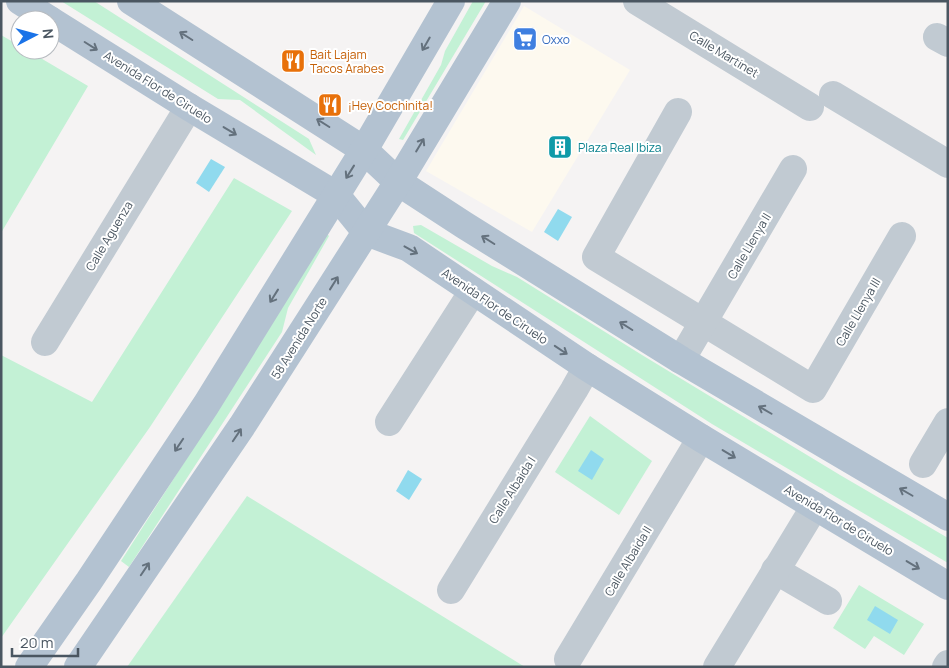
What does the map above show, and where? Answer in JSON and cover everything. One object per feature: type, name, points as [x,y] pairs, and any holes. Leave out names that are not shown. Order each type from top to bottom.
[{"type":"main road","name":"Avenida Flor de Ciruelo","points":[[20,1],[34,10]]},
{"type":"main road","points":[[131,1],[364,150],[398,182],[464,225],[681,360],[948,516]]},
{"type":"main road","points":[[29,667],[89,581],[206,405],[364,150],[451,1]]},
{"type":"main road","name":"58 Avenida Norte","points":[[78,667],[242,426],[398,182],[507,1]]},
{"type":"main road","name":"Avenida Flor de Ciruelo","points":[[60,26],[189,107],[336,195],[366,232],[409,248],[587,367],[948,586]]},
{"type":"main road","points":[[89,581],[122,603]]},
{"type":"street","name":"Calle Martinet","points":[[637,1],[822,101],[948,164]]},
{"type":"street","name":"Calle Aguenza","points":[[45,342],[189,107]]},
{"type":"street","points":[[678,112],[596,257],[700,330]]},
{"type":"street","name":"Calle Llenya II","points":[[681,360],[793,169]]},
{"type":"street","name":"Calle Llenya III","points":[[700,330],[814,389],[902,236]]},
{"type":"street","points":[[389,422],[473,291]]},
{"type":"street","name":"Calle Albaida I","points":[[451,590],[587,367]]},
{"type":"street","points":[[923,464],[948,422]]},
{"type":"street","name":"Calle Albaida II","points":[[568,659],[702,438]]},
{"type":"street","points":[[718,667],[815,506]]},
{"type":"street","points":[[775,570],[828,601]]},
{"type":"shaded area","points":[[524,6],[630,70],[532,232],[426,171]]},
{"type":"green space","points":[[61,1],[94,1],[309,139],[316,155],[240,100],[218,99]]},
{"type":"green space","points":[[473,1],[486,1],[403,140],[399,139],[441,65],[445,51]]},
{"type":"green space","points":[[1,35],[10,40],[10,60],[44,60],[88,86],[1,233]]},
{"type":"green space","points":[[234,178],[292,211],[150,427],[1,638],[1,355],[92,402]]},
{"type":"green space","points":[[421,225],[492,266],[517,277],[840,475],[948,538],[948,563],[712,424],[414,233],[413,226]]},
{"type":"green space","points":[[327,234],[329,236],[288,308],[282,332],[129,567],[121,561]]},
{"type":"green space","points":[[590,416],[652,461],[619,515],[555,472]]},
{"type":"green space","points":[[247,496],[525,667],[127,667]]},
{"type":"green space","points":[[859,585],[924,624],[904,655],[874,636],[865,649],[833,628]]},
{"type":"water","points":[[211,159],[225,167],[209,192],[196,183]]},
{"type":"water","points":[[558,209],[572,217],[558,241],[544,232]]},
{"type":"water","points":[[591,450],[604,459],[592,480],[578,471]]},
{"type":"water","points":[[408,470],[422,479],[409,500],[396,491]]},
{"type":"water","points":[[875,606],[898,620],[890,634],[867,620]]},
{"type":"place","name":"Oxxo","points":[[525,39]]},
{"type":"place","name":"Bait Lajam Tacos Arabes","points":[[293,61]]},
{"type":"place","name":"¡Hey Cochinita!","points":[[330,105]]},
{"type":"place","name":"Plaza Real Ibiza","points":[[560,147]]}]
